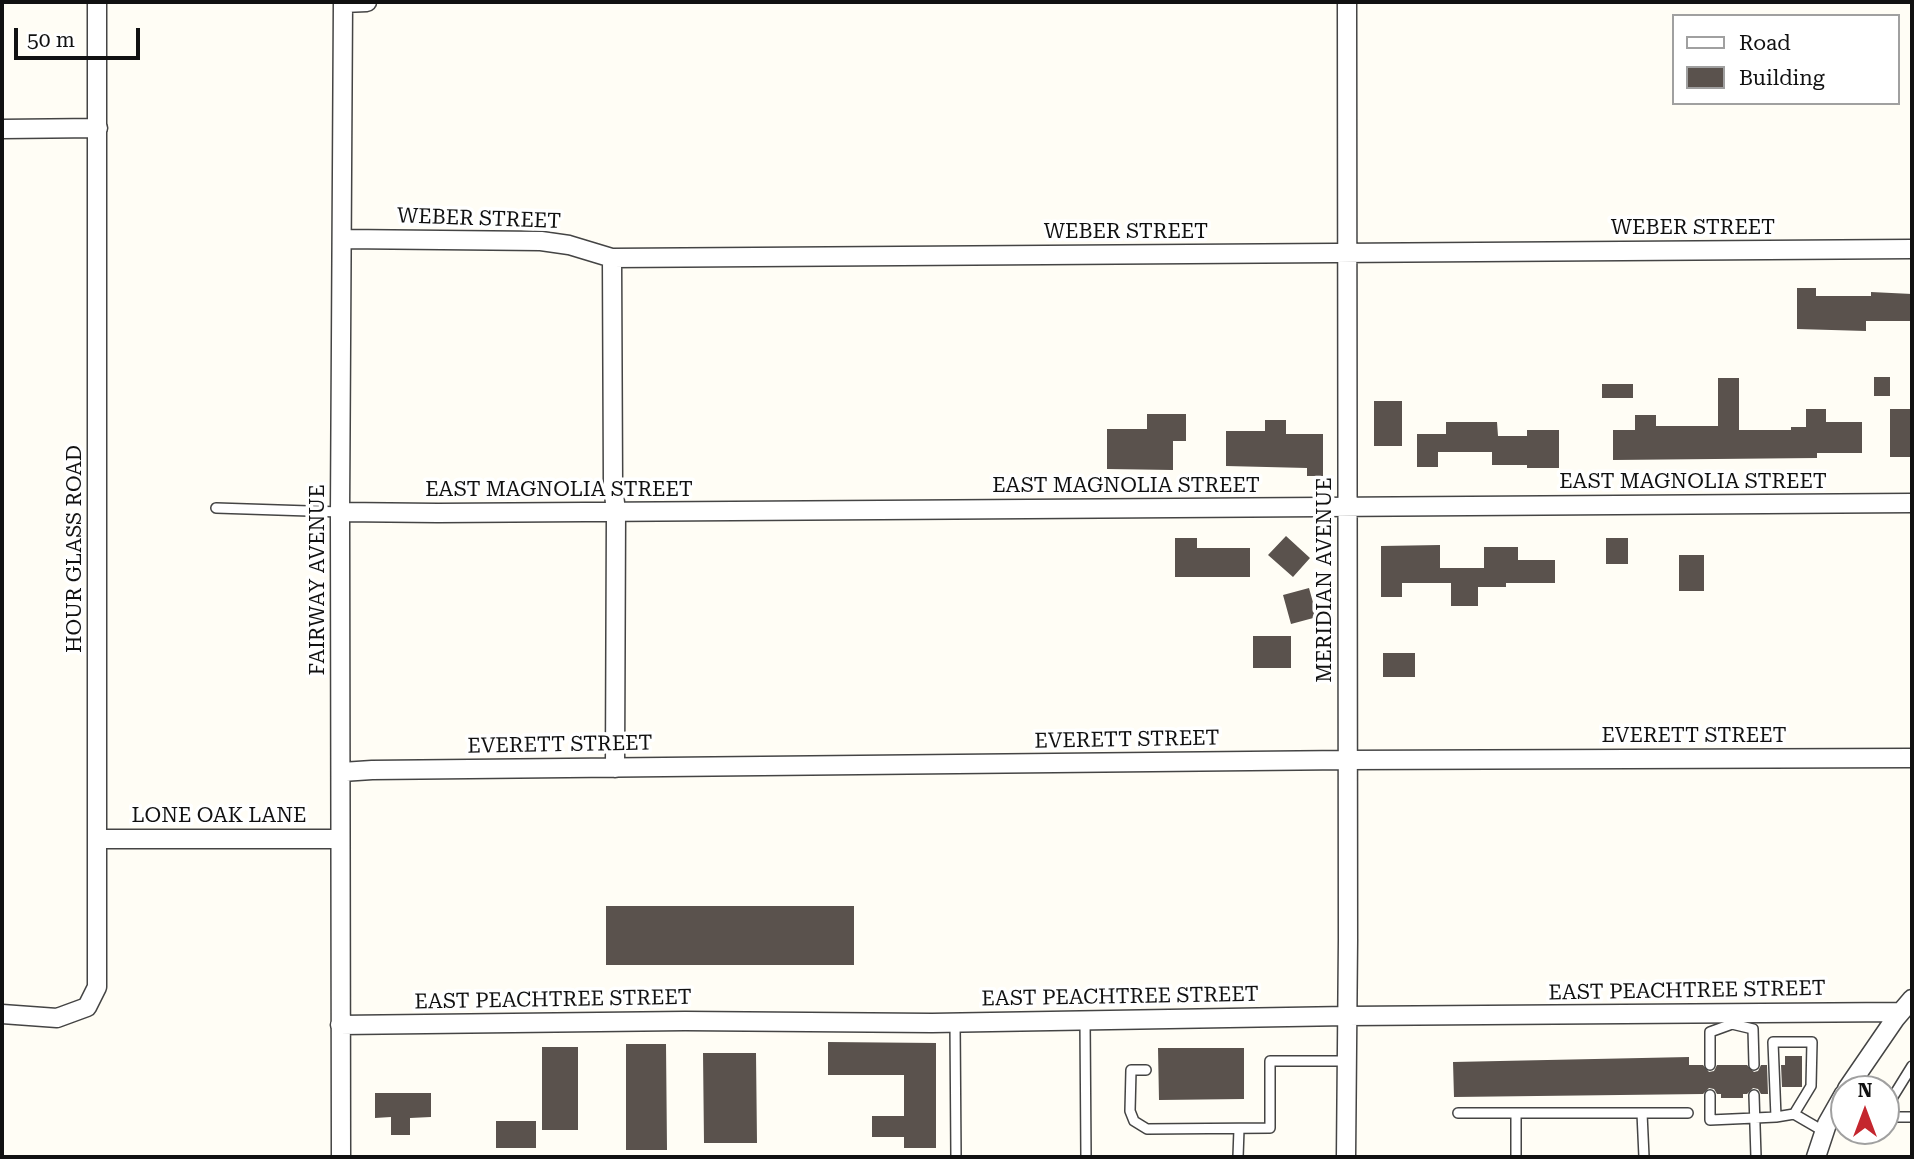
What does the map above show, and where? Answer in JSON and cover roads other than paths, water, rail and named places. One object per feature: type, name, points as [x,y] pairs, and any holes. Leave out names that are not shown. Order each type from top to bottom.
[{"type":"street","name":"HOUR GLASS ROAD","points":[[2,1014],[57,1018],[87,1007],[97,987],[97,2]]},
{"type":"street","points":[[343,2],[367,2]]},
{"type":"street","name":"FAIRWAY AVENUE","points":[[341,1157],[340,512],[343,2]]},
{"type":"street","name":"MERIDIAN AVENUE","points":[[1346,1157],[1347,2]]},
{"type":"street","points":[[2,129],[98,128]]},
{"type":"street","name":"WEBER STREET","points":[[343,239],[541,241],[569,245],[612,258],[1912,249]]},
{"type":"street","points":[[612,258],[613,485],[616,512],[615,768]]},
{"type":"street","name":"EAST MAGNOLIA STREET","points":[[340,512],[1912,503]]},
{"type":"street","name":"EVERETT STREET","points":[[342,772],[1347,760],[1912,758]]},
{"type":"street","name":"LONE OAK LANE","points":[[97,839],[341,839]]},
{"type":"street","points":[[1854,1075],[1906,1006]]},
{"type":"street","name":"EAST PEACHTREE STREET","points":[[340,1025],[685,1021],[955,1023],[1347,1016],[1732,1019],[1906,1006]]},
{"type":"street","points":[[1816,1157],[1830,1122]]},
{"type":"lane","points":[[215,508],[340,512]]},
{"type":"lane","points":[[1710,1065],[1710,1032],[1732,1019],[1753,1029],[1754,1065]]},
{"type":"lane","points":[[1085,1020],[1086,1157]]},
{"type":"lane","points":[[955,1023],[956,1157]]},
{"type":"lane","points":[[1776,1117],[1773,1042],[1812,1042],[1811,1086],[1794,1114]]},
{"type":"lane","points":[[1146,1070],[1131,1070],[1130,1111],[1134,1121],[1147,1129],[1270,1128],[1270,1061],[1346,1062]]},
{"type":"lane","points":[[1900,1085],[1912,1066]]},
{"type":"lane","points":[[1710,1095],[1710,1119],[1794,1114],[1825,1132]]},
{"type":"lane","points":[[1754,1095],[1755,1157]]},
{"type":"lane","points":[[1458,1112],[1688,1113]]},
{"type":"lane","points":[[1516,1112],[1516,1157]]},
{"type":"lane","points":[[1642,1112],[1644,1157]]},
{"type":"lane","points":[[1238,1157],[1239,1129]]}]
